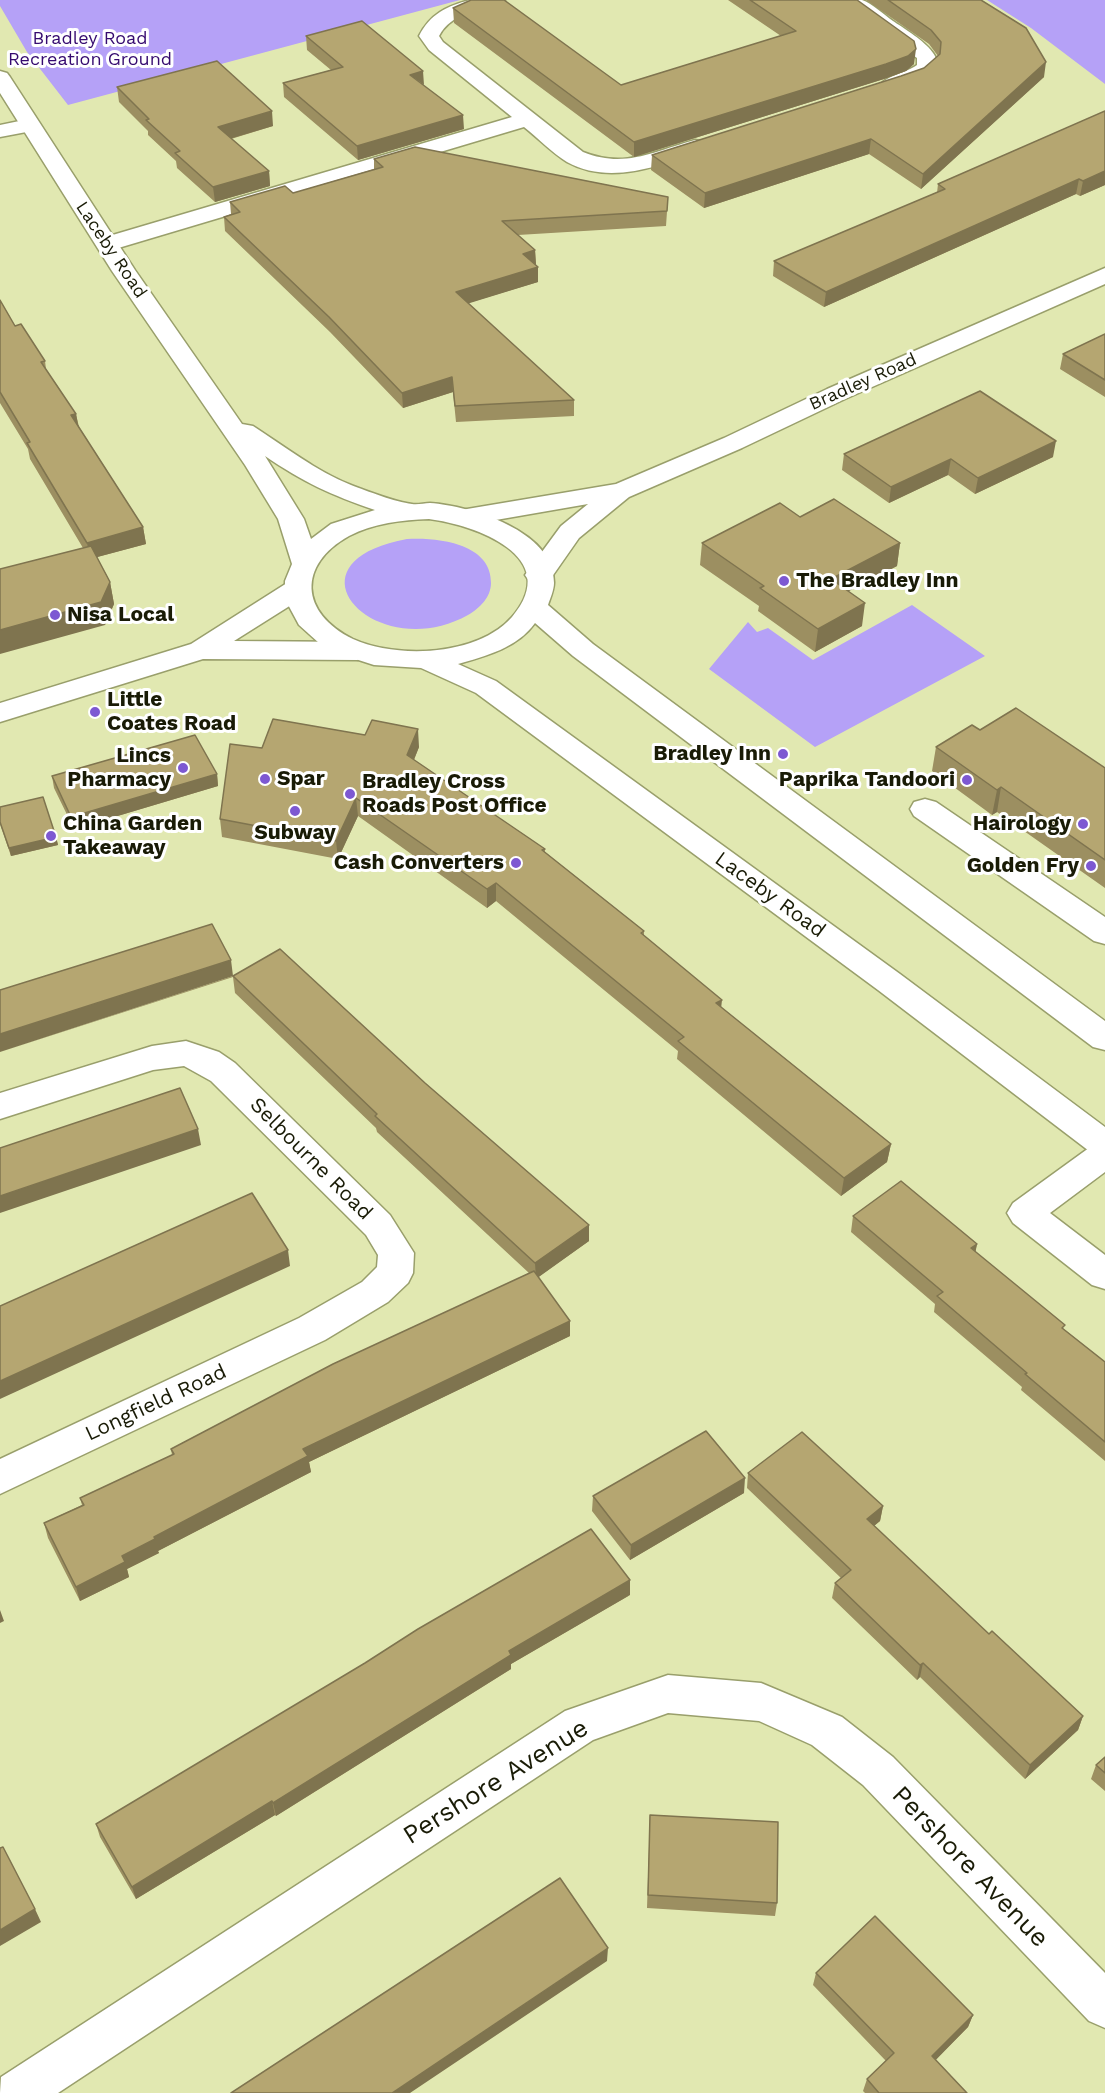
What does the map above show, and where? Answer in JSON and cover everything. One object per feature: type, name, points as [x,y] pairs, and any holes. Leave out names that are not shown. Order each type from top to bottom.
[{"type":"main road","points":[[495,0],[443,17],[432,26],[429,36],[436,46],[575,157],[591,165],[613,168],[637,165],[715,141]]},
{"type":"main road","points":[[849,0],[921,50],[927,58],[927,67],[914,77],[870,92]]},
{"type":"main road","name":"Laceby Road","points":[[0,77],[106,244],[227,420],[291,519],[305,563]]},
{"type":"main road","points":[[106,244],[527,119]]},
{"type":"main road","points":[[0,131],[29,125]]},
{"type":"main road","name":"Bradley Road","points":[[467,517],[622,491],[1105,275]]},
{"type":"main road","name":"Laceby Road","points":[[227,420],[309,474],[341,490],[409,512]]},
{"type":"main road","name":"Bradley Road","points":[[539,575],[570,532],[622,491]]},
{"type":"main road","points":[[201,650],[357,651],[390,658],[426,660],[466,653],[495,642],[512,631],[533,608],[540,586],[535,562],[515,538],[493,526],[449,513],[409,512],[357,523],[335,534],[317,547],[305,563],[299,576],[297,589],[300,604],[308,618],[320,631],[357,651]]},
{"type":"main road","points":[[0,713],[201,650],[297,589]]},
{"type":"main road","points":[[533,608],[592,657],[1105,1038]]},
{"type":"main road","name":"Laceby Road","points":[[426,660],[486,687],[889,982],[1105,1145]]},
{"type":"main road","points":[[925,809],[1105,933]]},
{"type":"main road","name":"Selbourne Road","points":[[0,1106],[152,1058],[186,1053],[207,1061],[223,1072],[355,1200],[378,1226],[396,1253],[395,1273],[375,1292],[312,1329]]},
{"type":"main road","points":[[1105,1154],[1025,1213],[1105,1275]]},
{"type":"main road","name":"Longfield Road","points":[[0,1477],[312,1329]]},
{"type":"main road","name":"Pershore Avenue","points":[[17,2093],[580,1725],[668,1694],[762,1702],[827,1731],[878,1771],[1105,2006]]},
{"type":"green space","name":"Bradley Road Recreation Ground","points":[[0,0],[460,0],[68,105],[27,52],[0,6]]},
{"type":"green space","points":[[987,0],[1105,0],[1105,84],[1031,28]]},
{"type":"green space","points":[[407,539],[447,541],[473,551],[489,570],[491,588],[484,602],[468,615],[434,627],[402,628],[374,620],[355,605],[345,587],[349,568],[369,551]]},
{"type":"green space","points":[[912,605],[985,656],[815,747],[709,669],[748,622],[757,632],[768,628],[813,660]]},
{"type":"building","points":[[471,0],[504,0],[621,85],[796,31],[750,0],[857,0],[914,41],[916,49],[908,56],[886,64],[634,142],[453,8]]},
{"type":"building","points":[[888,0],[981,0],[1026,28],[1046,62],[923,174],[871,139],[705,193],[652,155],[924,68],[940,54],[941,42],[931,30]]},
{"type":"building","points":[[362,21],[423,71],[410,75],[463,115],[357,146],[283,83],[343,67],[306,36]]},
{"type":"building","points":[[217,61],[272,111],[218,127],[269,171],[213,187],[175,153],[180,151],[146,120],[149,119],[117,87]]},
{"type":"building","points":[[1105,111],[1105,171],[1083,181],[1079,179],[826,292],[774,261],[945,189],[938,184]]},
{"type":"building","points":[[415,147],[668,197],[667,211],[502,221],[535,250],[523,254],[538,267],[456,292],[574,400],[455,406],[452,377],[402,393],[329,317],[224,217],[240,212],[230,202],[285,186],[293,193],[383,167],[374,159]]},
{"type":"building","points":[[0,300],[15,326],[21,324],[45,361],[41,362],[76,414],[71,415],[143,527],[87,543],[27,443],[30,442],[0,392]]},
{"type":"building","points":[[1105,334],[1105,380],[1063,354]]},
{"type":"building","points":[[980,391],[1056,441],[978,478],[951,459],[891,487],[844,454]]},
{"type":"building","points":[[834,499],[900,543],[831,579],[865,603],[818,629],[760,588],[764,586],[702,543],[780,503],[800,517]]},
{"type":"building","points":[[91,546],[110,582],[101,602],[0,630],[0,569]]},
{"type":"building","points":[[1016,708],[1105,768],[1105,860],[1001,787],[997,790],[936,747],[972,725],[980,730]]},
{"type":"building","points":[[273,719],[365,735],[372,720],[418,729],[407,755],[545,849],[542,850],[644,931],[641,933],[722,1000],[716,1003],[891,1144],[844,1178],[678,1041],[684,1037],[496,883],[487,889],[356,798],[336,841],[220,819],[230,744],[262,748]]},
{"type":"building","points":[[195,735],[217,774],[71,817],[52,776]]},
{"type":"building","points":[[43,797],[56,837],[9,848],[0,822],[0,807]]},
{"type":"building","points":[[212,924],[231,960],[0,1034],[0,990]]},
{"type":"building","points":[[280,949],[425,1083],[589,1225],[535,1263],[375,1116],[377,1114],[233,976]]},
{"type":"building","points":[[180,1088],[198,1129],[0,1196],[0,1148]]},
{"type":"building","points":[[901,1181],[977,1244],[971,1248],[1065,1325],[1062,1328],[1105,1362],[1105,1442],[937,1296],[943,1292],[853,1216]]},
{"type":"building","points":[[252,1193],[288,1250],[0,1381],[0,1306]]},
{"type":"building","points":[[534,1271],[570,1321],[303,1449],[308,1456],[154,1537],[155,1539],[122,1556],[125,1562],[76,1587],[44,1523],[84,1505],[80,1498],[174,1454],[171,1449],[333,1364]]},
{"type":"building","points":[[706,1431],[745,1478],[631,1545],[593,1496]]},
{"type":"building","points":[[802,1432],[883,1506],[867,1519],[989,1634],[992,1631],[1083,1716],[1030,1765],[923,1663],[920,1665],[835,1583],[851,1570],[748,1473]]},
{"type":"building","points":[[591,1529],[630,1580],[509,1651],[511,1655],[273,1803],[272,1801],[132,1887],[96,1824],[418,1629]]},
{"type":"building","points":[[1105,1757],[1105,1773],[1096,1765]]},
{"type":"building","points":[[650,1815],[778,1822],[777,1903],[648,1895]]},
{"type":"building","points":[[3,1847],[35,1909],[0,1930],[0,1848]]},
{"type":"building","points":[[560,1878],[608,1948],[392,2093],[231,2093]]},
{"type":"building","points":[[875,1916],[973,2015],[932,2056],[967,2093],[879,2093],[867,2079],[894,2053],[816,1973]]},
{"type":"place","name":"The Bradley Inn","points":[[784,581]]},
{"type":"place","name":"Nisa Local","points":[[55,615]]},
{"type":"place","name":"Little Coates Road","points":[[95,712]]},
{"type":"place","name":"Bradley Inn","points":[[783,754]]},
{"type":"place","name":"Lincs Pharmacy","points":[[183,768]]},
{"type":"place","name":"Spar","points":[[265,779]]},
{"type":"place","name":"Paprika Tandoori","points":[[967,780]]},
{"type":"place","name":"Bradley Cross Roads Post Office","points":[[350,794]]},
{"type":"place","name":"Subway","points":[[295,811]]},
{"type":"place","name":"Hairology","points":[[1083,824]]},
{"type":"place","name":"China Garden Takeaway","points":[[51,836]]},
{"type":"place","name":"Cash Converters","points":[[516,863]]},
{"type":"place","name":"Golden Fry","points":[[1091,866]]}]
